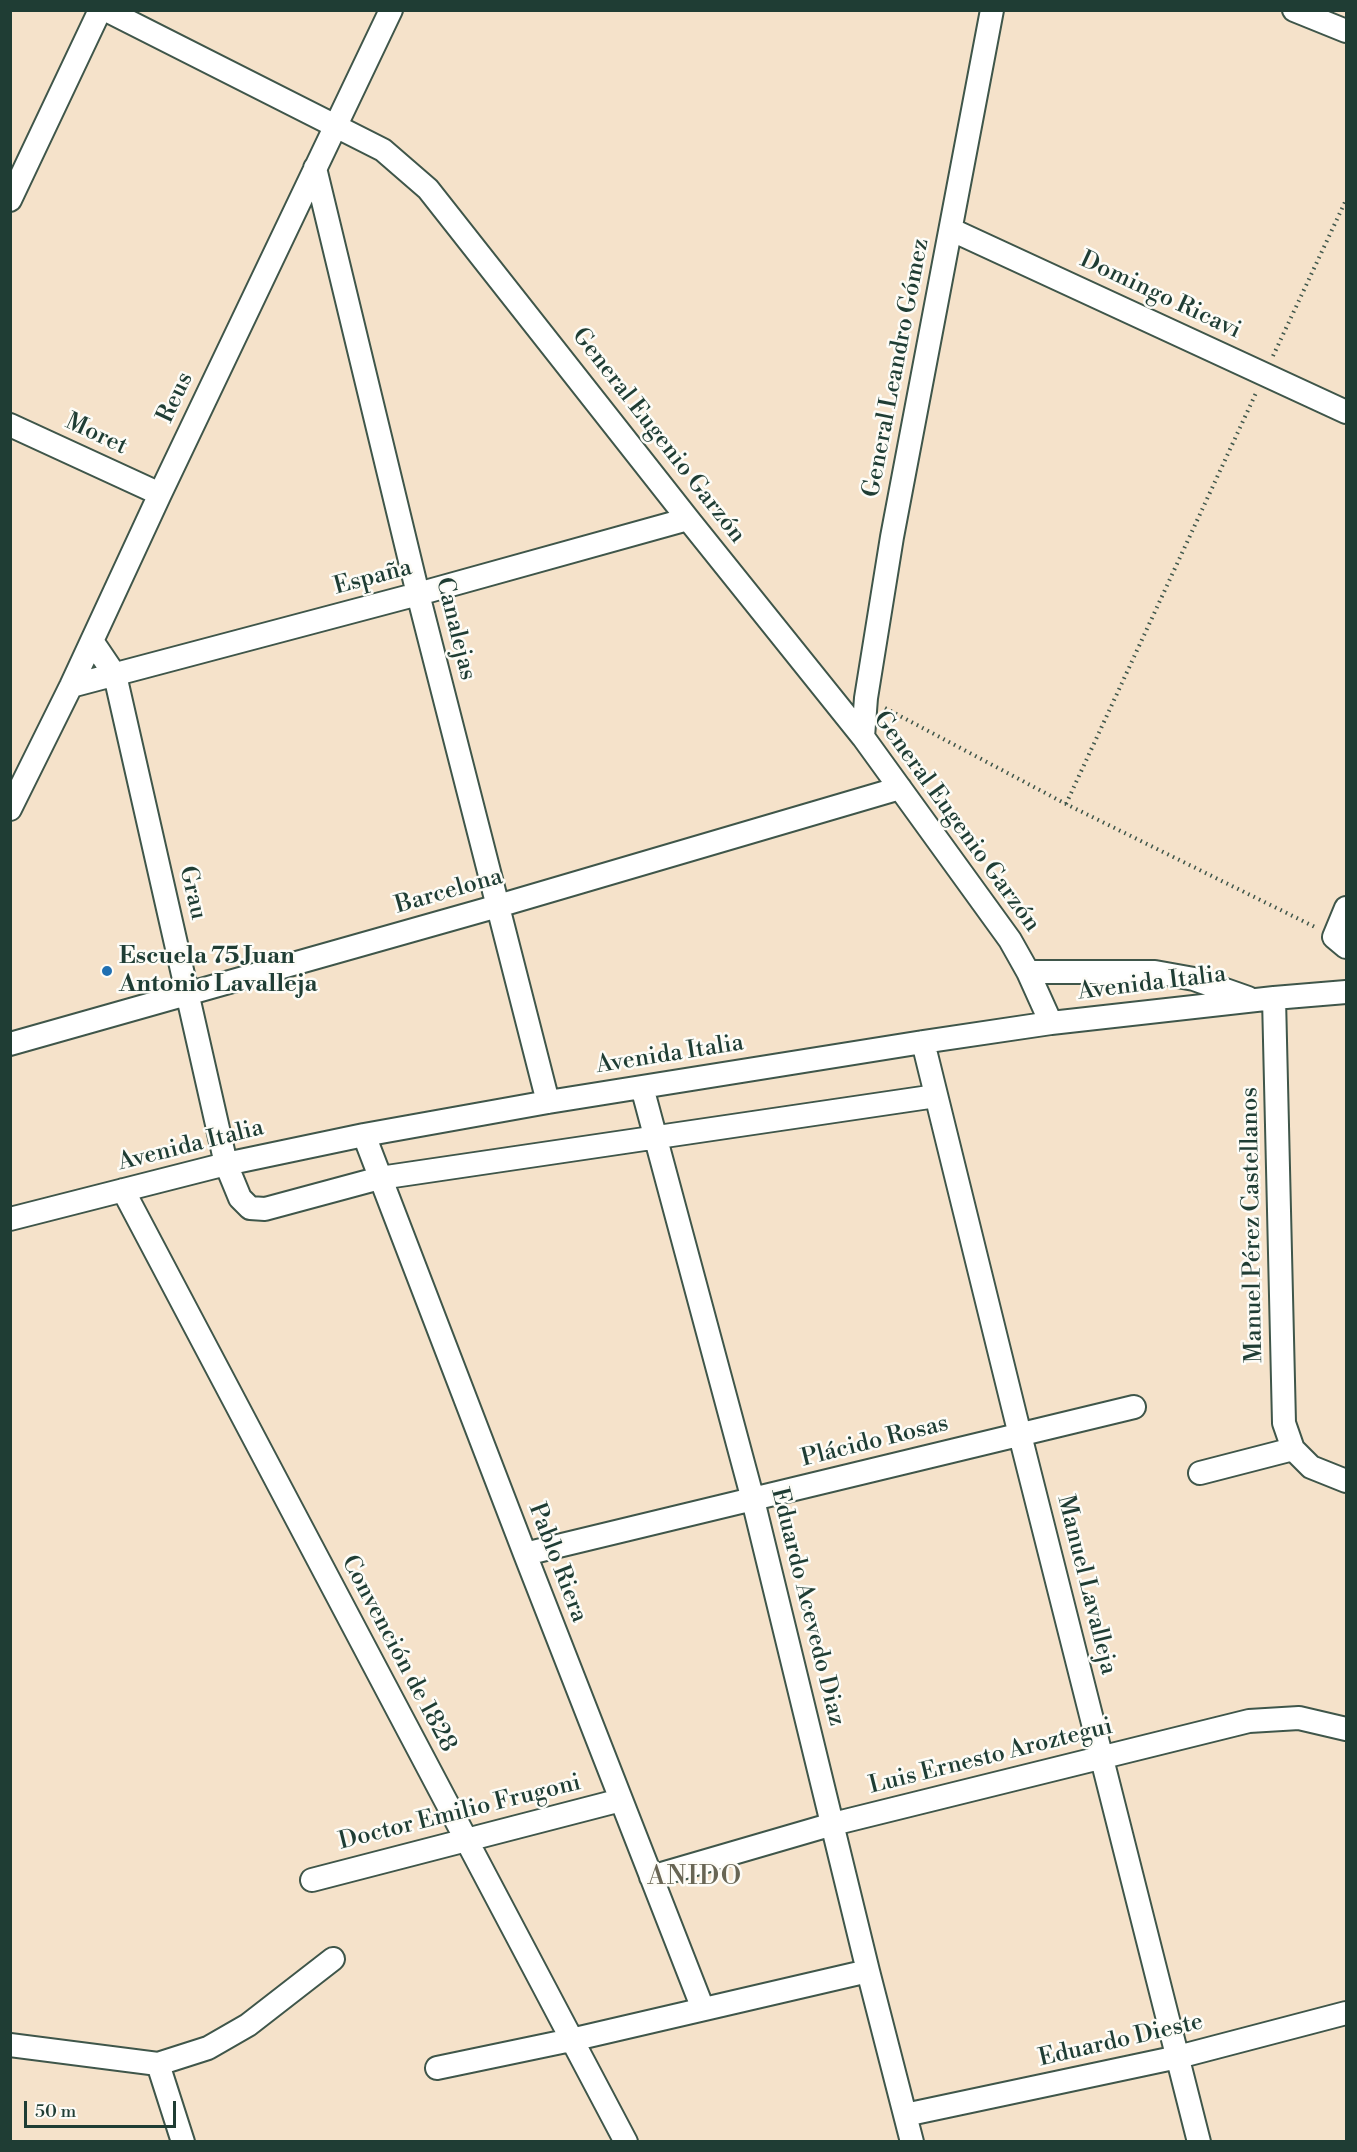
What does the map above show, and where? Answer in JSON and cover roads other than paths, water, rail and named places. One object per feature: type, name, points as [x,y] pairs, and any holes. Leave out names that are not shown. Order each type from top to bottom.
[{"type":"street","points":[[10,200],[100,10]]},
{"type":"street","name":"General Eugenio Garzón","points":[[106,10],[383,150],[428,189],[863,737],[1010,940],[1028,972],[1051,1023]]},
{"type":"street","name":"Reus","points":[[10,808],[15,785],[71,686],[391,10]]},
{"type":"street","name":"General Leandro Gómez","points":[[863,737],[866,698],[892,537],[992,10]]},
{"type":"street","points":[[1294,10],[1347,32]]},
{"type":"street","name":"Canalejas","points":[[315,168],[418,594],[548,1102]]},
{"type":"street","name":"Domingo Ricavi","points":[[952,230],[1347,412]]},
{"type":"street","name":"Moret","points":[[10,425],[160,494]]},
{"type":"street","name":"España","points":[[71,686],[418,594],[688,519]]},
{"type":"street","name":"Grau","points":[[92,641],[115,675],[226,1164],[240,1198],[250,1208],[265,1209],[380,1178]]},
{"type":"street","name":"Barcelona","points":[[10,1044],[498,906],[900,788]]},
{"type":"street","points":[[1340,942],[1347,908]]},
{"type":"street","points":[[1028,972],[1155,972],[1194,979],[1264,999]]},
{"type":"street","name":"Avenida Italia","points":[[10,1219],[226,1164],[364,1135],[548,1102],[1051,1023],[1347,992]]},
{"type":"street","name":"Manuel Pérez Castellanos","points":[[1264,999],[1284,1423],[1293,1449]]},
{"type":"street","name":"Manuel Lavalleja","points":[[923,1042],[1199,2142]]},
{"type":"street","name":"Eduardo Acevedo Diaz","points":[[642,1087],[753,1500],[912,2142]]},
{"type":"street","points":[[380,1178],[936,1096]]},
{"type":"street","name":"Pablo Riera","points":[[364,1135],[703,2009]]},
{"type":"street","name":"Convención de 1828","points":[[123,1190],[626,2142]]},
{"type":"street","name":"Plácido Rosas","points":[[525,1554],[1134,1407]]},
{"type":"street","points":[[1200,1473],[1293,1449],[1311,1467],[1347,1481]]},
{"type":"street","name":"Luis Ernesto Aroztegui","points":[[651,1877],[833,1824],[1249,1720],[1299,1718],[1347,1729]]},
{"type":"street","name":"Doctor Emilio Frugoni","points":[[312,1880],[621,1800]]},
{"type":"street","points":[[10,2045],[158,2064],[208,2048],[248,2025],[333,1959]]},
{"type":"street","points":[[437,2068],[571,2040],[868,1971]]},
{"type":"street","name":"Eduardo Dieste","points":[[906,2115],[1178,2057],[1347,2013]]},
{"type":"street","points":[[158,2064],[183,2142]]},
{"type":"place","name":"Escuela 75 Juan Antonio Lavalleja","points":[[107,971]]},
{"type":"district","name":"ANIDO","points":[[695,1878]]}]
